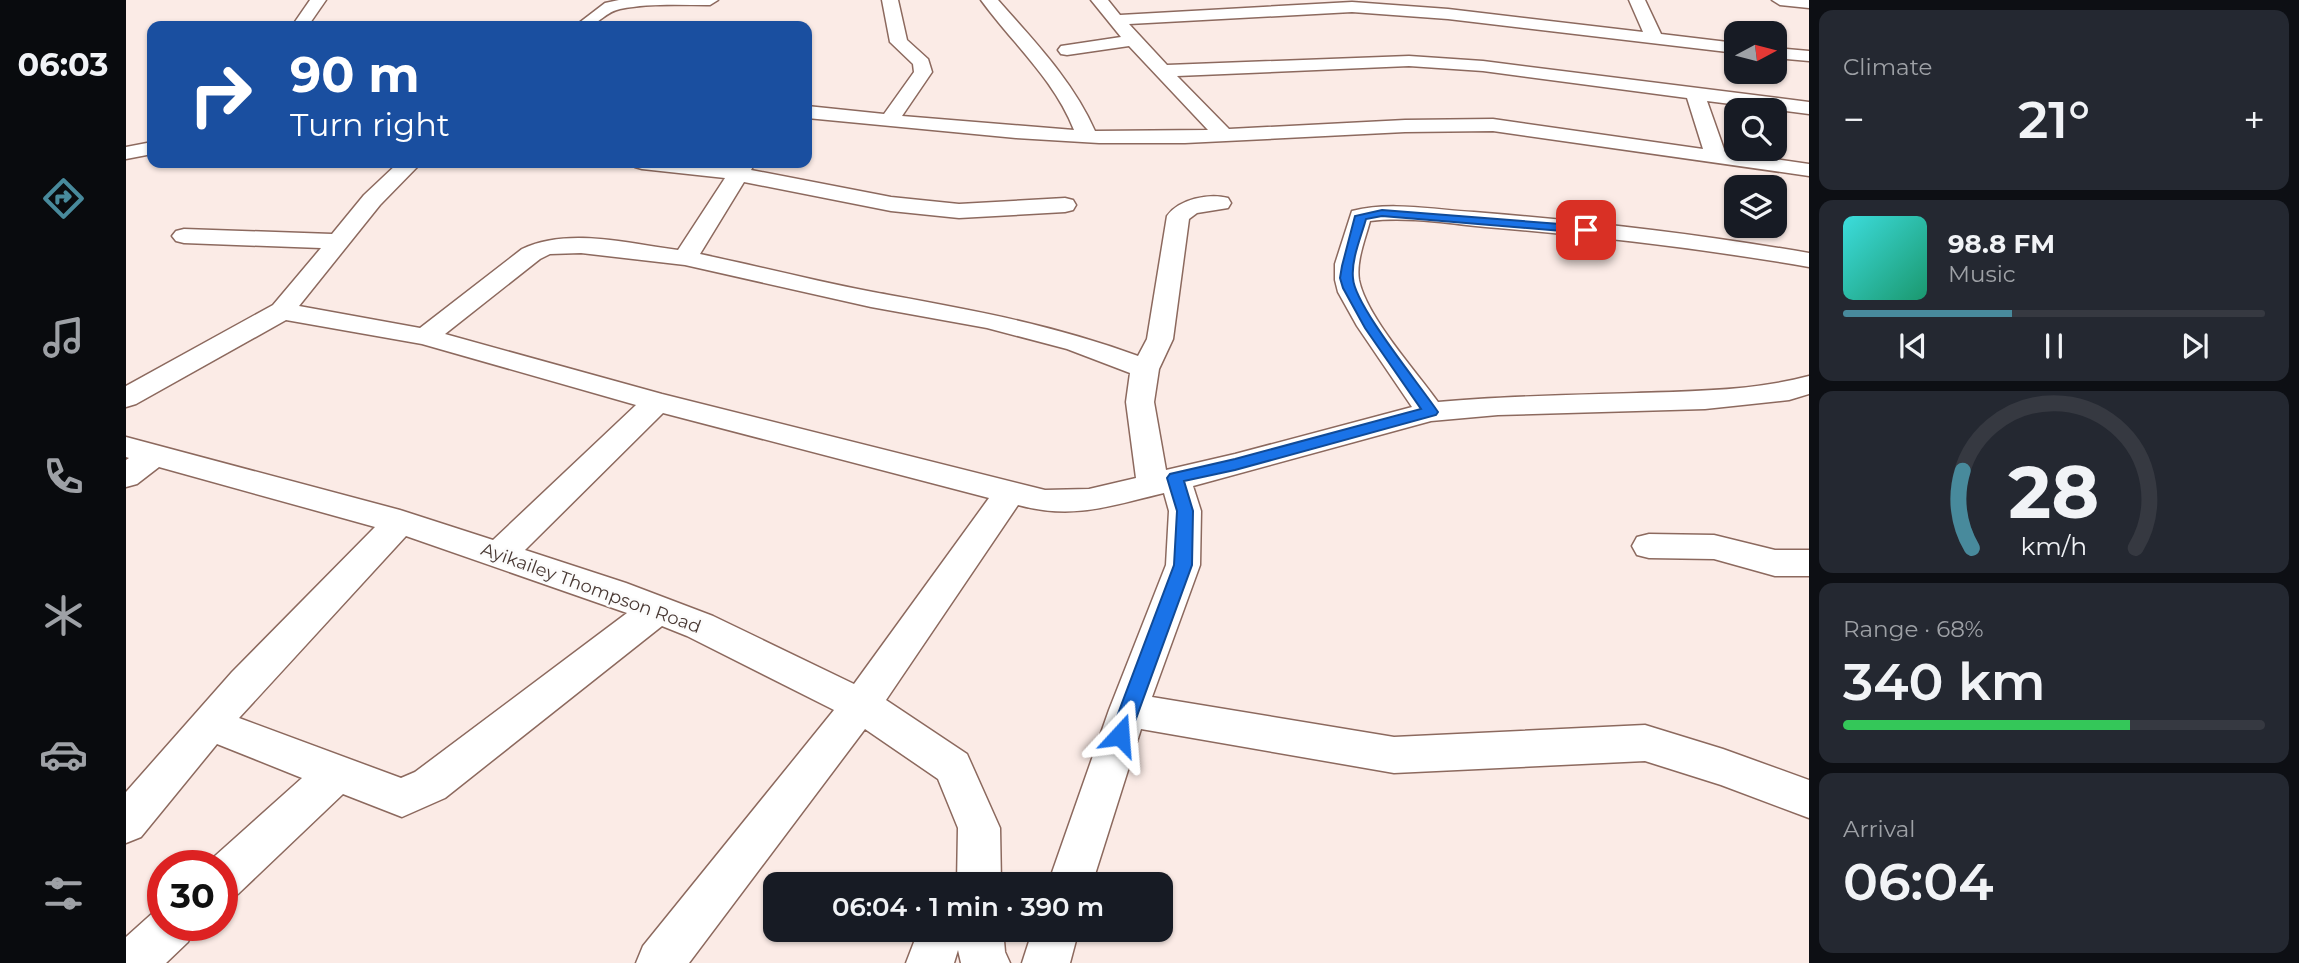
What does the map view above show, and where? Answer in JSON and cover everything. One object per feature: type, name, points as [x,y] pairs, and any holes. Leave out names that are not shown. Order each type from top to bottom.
[{"type":"street","points":[[303,21],[318,0]]},
{"type":"street","points":[[590,21],[611,6],[667,0],[710,0]]},
{"type":"street","points":[[890,0],[899,42],[922,63],[923,72],[890,119]]},
{"type":"street","points":[[989,0],[1035,53],[1075,107],[1087,136]]},
{"type":"street","points":[[1099,0],[1224,136]]},
{"type":"street","points":[[1637,0],[1654,38]]},
{"type":"street","points":[[1780,0],[1809,3]]},
{"type":"street","points":[[1116,20],[1352,7],[1448,14],[1724,47]]},
{"type":"street","points":[[1035,53],[1133,40]]},
{"type":"street","points":[[1787,53],[1809,56]]},
{"type":"street","points":[[1165,71],[1409,61],[1483,66],[1809,108]]},
{"type":"street","points":[[1695,93],[1716,157]]},
{"type":"street","points":[[812,112],[956,127],[1087,136],[1224,136],[1446,124],[1493,125],[1809,170]]},
{"type":"street","points":[[126,153],[147,149]]},
{"type":"street","points":[[126,398],[282,311],[372,200],[405,168]]},
{"type":"street","points":[[685,258],[741,168],[752,179],[891,204],[959,211],[1065,205]]},
{"type":"street","points":[[1074,872],[1128,710],[1183,565],[1185,511],[1164,480],[1140,402],[1145,369],[1160,339],[1178,216],[1191,207],[1220,203]]},
{"type":"street","points":[[1430,412],[1372,328],[1349,288],[1346,278],[1360,216],[1382,213],[1561,227],[1734,246],[1809,260]]},
{"type":"street","points":[[184,236],[340,241]]},
{"type":"street","points":[[425,337],[524,259],[546,247],[581,246],[685,258],[871,299],[989,320],[1077,342],[1145,369]]},
{"type":"street","points":[[282,311],[425,337],[657,402],[1045,500],[1089,500],[1235,465],[1430,412],[1499,406],[1705,400],[1802,393]]},
{"type":"street","points":[[500,554],[657,402]]},
{"type":"street","name":"Ayikailey Thompson Road","points":[[135,459],[400,522],[500,554],[700,626],[861,705],[953,767],[979,828],[979,872]]},
{"type":"street","points":[[660,963],[861,705],[1010,492]]},
{"type":"street","points":[[126,823],[245,682],[400,522]]},
{"type":"street","points":[[1649,546],[1714,547],[1775,563],[1809,563]]},
{"type":"street","points":[[210,724],[402,798],[430,785],[658,609]]},
{"type":"street","points":[[1128,710],[1394,755],[1645,743],[1723,767],[1809,799]]},
{"type":"street","points":[[238,864],[337,773]]},
{"type":"street","points":[[963,872],[979,828]]},
{"type":"street","points":[[132,963],[156,941]]},
{"type":"street","points":[[930,963],[937,942]]},
{"type":"street","points":[[981,942],[982,958],[986,963]]},
{"type":"street","points":[[1046,963],[1052,942]]},
{"type":"route","points":[[1120,735],[1183,565],[1185,511],[1175,478],[1235,465],[1430,412],[1372,328],[1349,288],[1346,278],[1360,216],[1382,213],[1586,230]]}]
